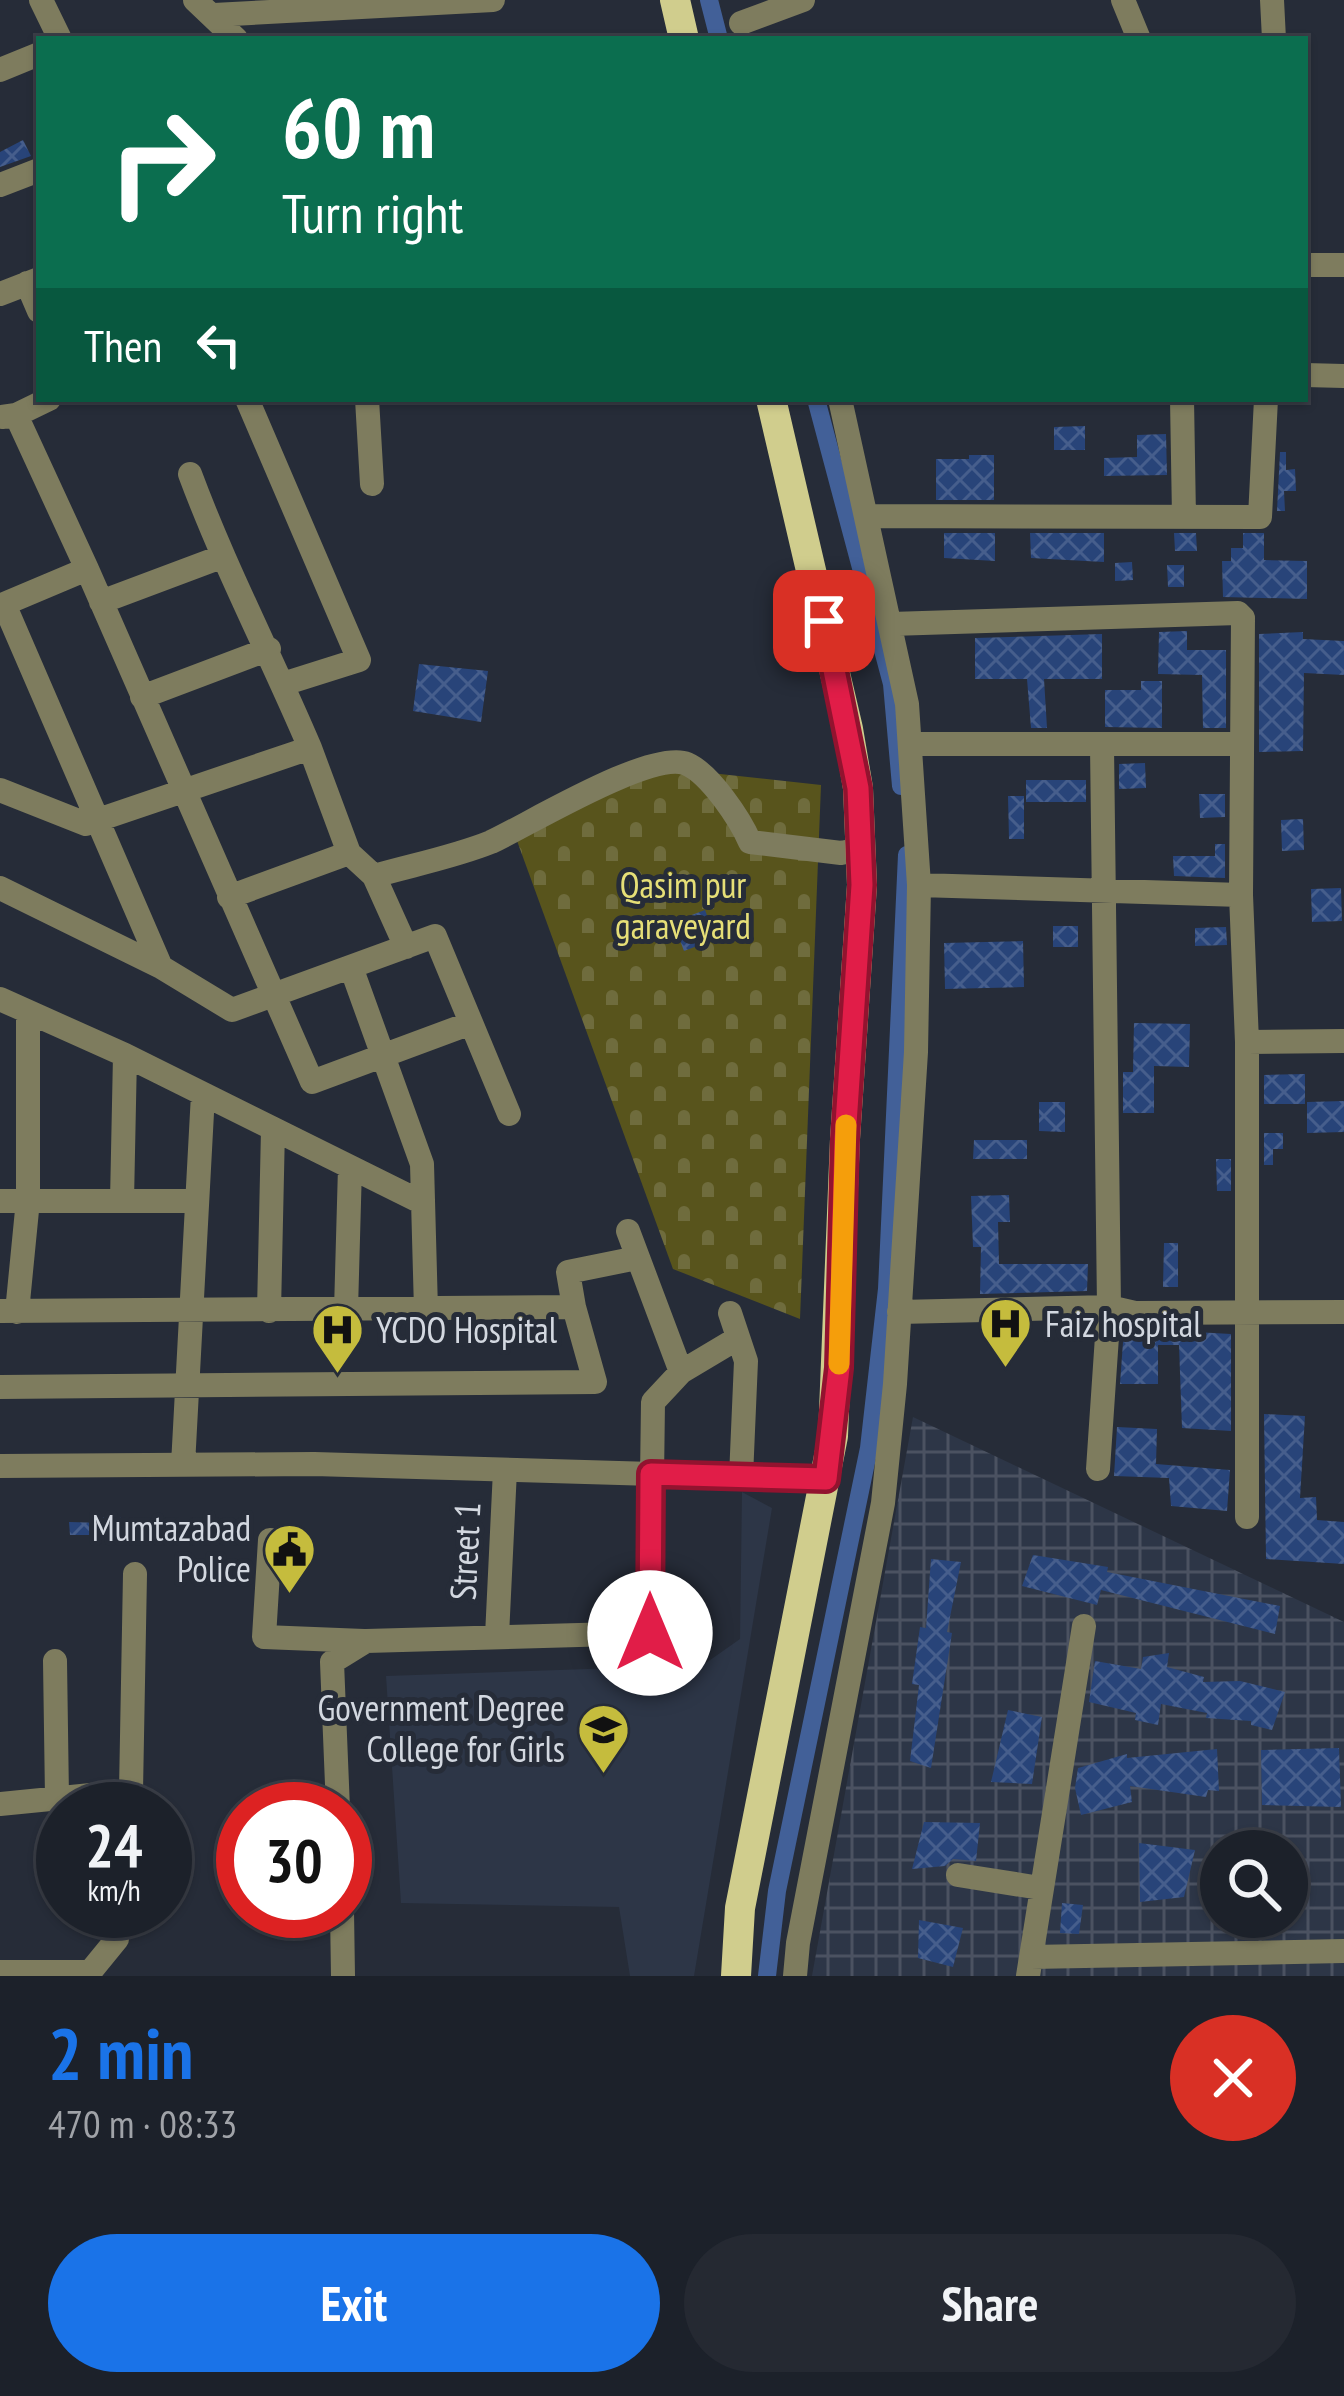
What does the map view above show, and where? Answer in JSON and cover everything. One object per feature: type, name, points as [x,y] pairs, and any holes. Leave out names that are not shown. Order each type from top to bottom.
[{"type":"main road","points":[[675,0],[683,36]]},
{"type":"main road","points":[[736,1976],[740,1908],[826,1479],[839,1368],[845,1139],[862,885],[858,788],[848,729],[772,402]]},
{"type":"street","points":[[41,0],[59,36]]},
{"type":"street","points":[[205,8],[493,0]]},
{"type":"street","points":[[740,21],[803,0]]},
{"type":"street","points":[[1123,0],[1137,36]]},
{"type":"street","points":[[1272,0],[1274,36]]},
{"type":"street","points":[[205,8],[233,36]]},
{"type":"street","points":[[0,70],[36,55]]},
{"type":"street","points":[[0,185],[36,171]]},
{"type":"street","points":[[1308,265],[1344,266]]},
{"type":"street","points":[[0,294],[33,281]]},
{"type":"street","points":[[1308,375],[1344,376]]},
{"type":"street","points":[[42,402],[8,416],[87,569],[312,1082],[471,1023]]},
{"type":"street","points":[[248,402],[359,660],[283,684]]},
{"type":"street","points":[[367,402],[372,484]]},
{"type":"street","points":[[796,1976],[798,1943],[883,1503],[916,1052],[919,885],[907,704],[841,402]]},
{"type":"street","points":[[1182,402],[1184,517]]},
{"type":"street","points":[[867,516],[1260,517],[1266,402]]},
{"type":"street","points":[[190,474],[221,557],[269,649],[349,854],[374,876],[406,946]]},
{"type":"street","points":[[101,602],[221,557]]},
{"type":"street","points":[[87,569],[1,602],[161,967]]},
{"type":"street","points":[[890,624],[1238,613],[1243,618],[1247,1517]]},
{"type":"street","points":[[142,697],[269,649]]},
{"type":"street","points":[[910,744],[1242,743]]},
{"type":"street","points":[[1098,1469],[1109,1307],[1102,746]]},
{"type":"street","points":[[0,790],[86,824],[310,748]]},
{"type":"street","points":[[374,876],[488,843],[581,795],[663,761],[688,764],[736,811],[750,842],[842,853],[861,849]]},
{"type":"street","points":[[229,897],[349,854]]},
{"type":"street","points":[[919,885],[1241,895]]},
{"type":"street","points":[[0,888],[161,967],[232,1010],[435,936],[508,1114]]},
{"type":"street","points":[[351,967],[422,1164],[426,1310]]},
{"type":"street","points":[[0,999],[125,1055],[423,1203]]},
{"type":"street","points":[[28,1014],[28,1200],[9,1311],[574,1307]]},
{"type":"street","points":[[1247,1042],[1344,1041]]},
{"type":"street","points":[[122,1201],[125,1055]]},
{"type":"street","points":[[183,1465],[203,1094]]},
{"type":"street","points":[[268,1310],[273,1129]]},
{"type":"street","points":[[346,1310],[350,1167]]},
{"type":"street","points":[[0,1201],[197,1201]]},
{"type":"street","points":[[628,1232],[681,1372]]},
{"type":"street","points":[[0,1387],[595,1382],[568,1272],[637,1258]]},
{"type":"street","points":[[899,1312],[1109,1307],[1135,1313],[1344,1312]]},
{"type":"street","points":[[730,1313],[746,1361],[741,1477]]},
{"type":"street","points":[[270,1540],[264,1636],[367,1641],[650,1633],[653,1402],[681,1372],[738,1338]]},
{"type":"street","points":[[0,1466],[505,1470],[826,1479]]},
{"type":"street","name":"Street 1","points":[[497,1636],[505,1470]]},
{"type":"street","points":[[131,1782],[135,1574]]},
{"type":"street","points":[[1084,1626],[1030,1966],[1344,1951]]},
{"type":"street","points":[[337,1782],[332,1662],[367,1641]]},
{"type":"street","points":[[55,1661],[57,1782]]},
{"type":"street","points":[[0,1804],[36,1800]]},
{"type":"street","points":[[958,1874],[1040,1888]]},
{"type":"street","points":[[342,1938],[343,1976]]},
{"type":"street","points":[[0,1972],[90,1972],[117,1939]]},
{"type":"shaded area","points":[[913,1417],[1344,1622],[1344,1976],[812,1976]]},
{"type":"shaded area","points":[[742,1492],[772,1508],[694,1976],[630,1976],[619,1907],[401,1903],[386,1676],[703,1665],[740,1639]]},
{"type":"green space","name":"Qasim pur garaveyard","points":[[646,766],[821,785],[800,1319],[673,1269],[516,838]]},
{"type":"building","points":[[23,140],[31,156],[0,167],[0,152]]},
{"type":"building","points":[[1085,426],[1085,450],[1054,450],[1054,427]]},
{"type":"building","points":[[1166,434],[1167,475],[1104,476],[1104,458],[1137,457],[1137,435]]},
{"type":"building","points":[[1280,452],[1286,452],[1286,470],[1295,469],[1296,491],[1284,491],[1285,511],[1277,511]]},
{"type":"building","points":[[969,455],[994,455],[994,500],[936,500],[936,459],[969,459]]},
{"type":"building","points":[[944,533],[995,533],[995,561],[944,558]]},
{"type":"building","points":[[1030,533],[1104,533],[1104,562],[1031,558]]},
{"type":"building","points":[[1174,533],[1196,533],[1197,551],[1175,551]]},
{"type":"building","points":[[1243,533],[1264,533],[1264,560],[1307,561],[1307,599],[1223,597],[1222,561],[1231,561],[1231,548],[1243,548]]},
{"type":"building","points":[[1132,562],[1133,580],[1115,581],[1115,563]]},
{"type":"building","points":[[1167,565],[1184,565],[1184,587],[1168,587]]},
{"type":"building","points":[[1187,631],[1187,650],[1226,650],[1226,728],[1203,728],[1202,675],[1158,674],[1159,632]]},
{"type":"building","points":[[1303,632],[1303,639],[1344,641],[1344,675],[1304,673],[1303,751],[1259,752],[1259,634]]},
{"type":"building","points":[[1102,634],[1102,679],[1044,679],[1047,728],[1031,728],[1027,679],[975,679],[975,638]]},
{"type":"building","points":[[419,664],[488,671],[481,722],[413,711]]},
{"type":"building","points":[[1141,681],[1162,681],[1162,728],[1105,727],[1105,690],[1141,690]]},
{"type":"building","points":[[1145,763],[1146,788],[1119,789],[1119,764]]},
{"type":"building","points":[[1026,780],[1086,780],[1086,802],[1026,802]]},
{"type":"building","points":[[1199,794],[1225,794],[1225,817],[1200,818]]},
{"type":"building","points":[[1008,796],[1024,796],[1024,839],[1009,839]]},
{"type":"building","points":[[1303,819],[1304,850],[1282,851],[1281,820]]},
{"type":"building","points":[[1215,844],[1225,844],[1225,878],[1174,876],[1173,856],[1215,856]]},
{"type":"building","points":[[1341,888],[1342,921],[1312,922],[1311,889]]},
{"type":"building","points":[[705,910],[716,939],[684,951],[673,922]]},
{"type":"building","points":[[1053,926],[1078,926],[1078,947],[1053,947]]},
{"type":"building","points":[[1226,927],[1227,945],[1195,946],[1195,928]]},
{"type":"building","points":[[1023,941],[1024,987],[945,989],[944,943]]},
{"type":"building","points":[[1134,1023],[1190,1024],[1189,1067],[1154,1066],[1154,1113],[1123,1113],[1123,1072],[1133,1072]]},
{"type":"building","points":[[1305,1074],[1305,1104],[1264,1104],[1264,1075]]},
{"type":"building","points":[[1344,1101],[1344,1132],[1307,1133],[1307,1102]]},
{"type":"building","points":[[1039,1102],[1065,1102],[1065,1132],[1039,1131]]},
{"type":"building","points":[[1264,1133],[1283,1133],[1283,1149],[1273,1149],[1273,1165],[1264,1165]]},
{"type":"building","points":[[974,1140],[1027,1140],[1027,1159],[973,1159]]},
{"type":"building","points":[[1216,1159],[1231,1159],[1231,1191],[1217,1191]]},
{"type":"building","points":[[1009,1195],[1010,1222],[998,1222],[999,1264],[1088,1264],[1087,1291],[980,1294],[981,1247],[973,1247],[971,1196]]},
{"type":"building","points":[[1164,1243],[1178,1243],[1178,1287],[1163,1287]]},
{"type":"building","points":[[1124,1328],[1231,1334],[1231,1431],[1182,1428],[1179,1345],[1158,1345],[1158,1384],[1120,1384]]},
{"type":"building","points":[[1264,1414],[1305,1416],[1300,1498],[1316,1497],[1317,1520],[1344,1522],[1344,1564],[1266,1559]]},
{"type":"building","points":[[1117,1427],[1157,1429],[1156,1464],[1230,1470],[1227,1511],[1171,1506],[1169,1478],[1114,1476]]},
{"type":"building","points":[[103,1517],[121,1517],[121,1535],[70,1535],[69,1522],[104,1523]]},
{"type":"building","points":[[1033,1555],[1280,1606],[1275,1634],[1101,1590],[1097,1605],[1022,1586]]},
{"type":"building","points":[[931,1559],[961,1562],[947,1632],[952,1633],[931,1768],[910,1761],[919,1685],[912,1684],[920,1627],[926,1628]]},
{"type":"building","points":[[1169,1653],[1167,1667],[1204,1677],[1203,1682],[1240,1681],[1285,1692],[1272,1730],[1251,1725],[1251,1721],[1206,1718],[1207,1713],[1161,1704],[1158,1725],[1135,1720],[1136,1713],[1089,1702],[1095,1661],[1141,1669],[1143,1657]]},
{"type":"building","points":[[1008,1710],[1042,1717],[1032,1784],[991,1782]]},
{"type":"building","points":[[1339,1748],[1341,1807],[1262,1805],[1261,1750]]},
{"type":"building","points":[[1217,1749],[1219,1791],[1208,1790],[1206,1797],[1130,1786],[1132,1802],[1081,1815],[1075,1788],[1078,1768],[1127,1754],[1127,1758]]},
{"type":"building","points":[[924,1822],[980,1823],[976,1861],[953,1859],[945,1866],[912,1869]]},
{"type":"building","points":[[1139,1843],[1195,1850],[1184,1897],[1140,1902]]},
{"type":"building","points":[[1062,1903],[1083,1905],[1079,1934],[1060,1933]]},
{"type":"building","points":[[919,1920],[963,1928],[953,1967],[918,1958]]},
{"type":"waterway","points":[[709,0],[718,36]]},
{"type":"waterway","points":[[817,402],[892,684],[901,786]]},
{"type":"waterway","points":[[767,1976],[777,1891],[869,1448],[887,1289],[907,855]]},
{"type":"slow traffic","points":[[839,1364],[846,1125]]},
{"type":"place","name":"Faiz hospital","points":[[1006,1370]]},
{"type":"place","name":"YCDO Hospital","points":[[337,1376]]},
{"type":"place","name":"Mumtazabad Police","points":[[290,1595]]},
{"type":"place","name":"Government Degree College for Girls","points":[[604,1775]]},
{"type":"route","points":[[650,1633],[651,1474],[826,1479],[839,1368],[845,1139],[862,885],[858,788],[824,621]]}]
